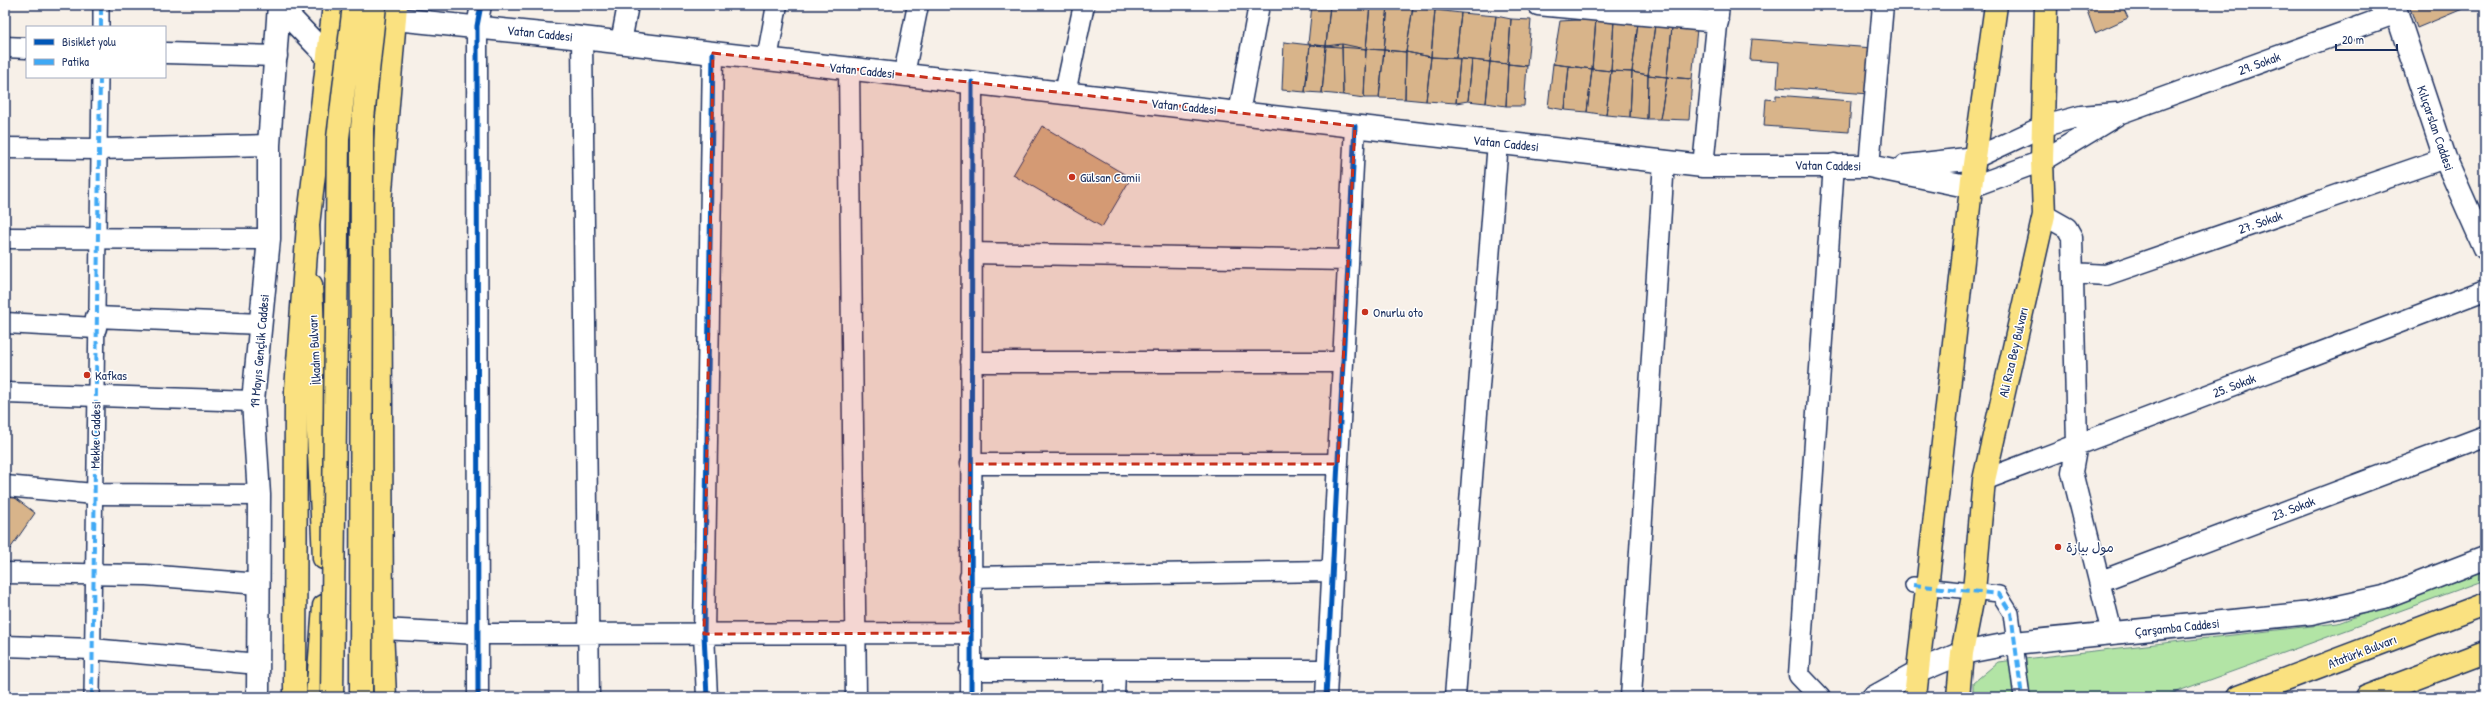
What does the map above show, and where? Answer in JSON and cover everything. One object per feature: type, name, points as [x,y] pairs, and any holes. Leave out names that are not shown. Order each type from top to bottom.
[{"type":"main road","points":[[279,5],[328,56],[392,55]]},
{"type":"main road","name":"19 Mayıs Gençlik Caddesi","points":[[258,697],[259,495],[253,401],[269,239],[269,144],[277,56],[279,5]]},
{"type":"main road","name":"İlkadım Bulvarı","points":[[316,697],[326,589],[308,225],[334,5]]},
{"type":"main road","name":"İlkadım Bulvarı","points":[[332,697],[338,138],[354,5]]},
{"type":"main road","points":[[361,697],[362,128],[375,5]]},
{"type":"main road","points":[[1915,697],[1920,586],[1996,5]]},
{"type":"main road","name":"Ali Rıza Bey Bulvarı","points":[[1958,697],[1962,653],[1974,591],[1984,480],[2044,215],[2042,161],[2046,5]]},
{"type":"main road","name":"Kılıçarslan Caddesi","points":[[2396,9],[2445,158],[2485,248]]},
{"type":"main road","points":[[385,697],[382,629],[380,203],[396,12]]},
{"type":"main road","name":"Vatan Caddesi","points":[[396,12],[476,26],[1703,166],[1834,164],[1878,167],[1971,188]]},
{"type":"main road","points":[[1878,167],[1975,158]]},
{"type":"main road","points":[[295,697],[296,390],[308,225]]},
{"type":"main road","name":"Çarşamba Caddesi","points":[[1917,672],[1962,653],[2014,643],[2311,613],[2384,597],[2485,558]]},
{"type":"main road","name":"Atatürk Bulvarı","points":[[2238,697],[2485,604]]},
{"type":"main road","points":[[2366,697],[2485,652]]},
{"type":"street","points":[[100,26],[101,5]]},
{"type":"street","points":[[478,697],[476,26],[481,5]]},
{"type":"street","points":[[621,42],[628,5]]},
{"type":"street","points":[[767,59],[777,5]]},
{"type":"street","points":[[904,74],[918,5]]},
{"type":"street","points":[[1065,93],[1084,5]]},
{"type":"street","points":[[1239,113],[1259,5]]},
{"type":"street","points":[[1538,5],[1718,13],[1703,166]]},
{"type":"street","points":[[1878,167],[1883,5]]},
{"type":"street","name":"29. Sokak","points":[[2121,113],[2396,9]]},
{"type":"street","points":[[582,38],[587,634],[589,697]]},
{"type":"street","points":[[5,47],[26,48]]},
{"type":"street","points":[[166,53],[277,56]]},
{"type":"street","points":[[707,697],[704,634],[712,53]]},
{"type":"street","points":[[849,68],[856,697]]},
{"type":"street","name":"Mekke Caddesi","points":[[92,697],[100,78]]},
{"type":"street","points":[[971,697],[970,362],[972,82]]},
{"type":"street","points":[[1975,158],[2044,126],[2081,116],[2121,113]]},
{"type":"street","points":[[1971,188],[2042,161],[2121,113]]},
{"type":"street","points":[[1326,697],[1355,126]]},
{"type":"street","points":[[1455,697],[1498,142]]},
{"type":"street","points":[[5,148],[98,149],[269,144]]},
{"type":"street","name":"27. Sokak","points":[[2073,272],[2106,275],[2445,158]]},
{"type":"street","points":[[1631,697],[1664,161]]},
{"type":"street","points":[[1820,697],[1800,675],[1834,164]]},
{"type":"street","points":[[2044,215],[2067,228],[2072,237],[2077,444],[2072,472],[2101,581],[2112,633]]},
{"type":"street","points":[[5,238],[97,237],[269,239]]},
{"type":"street","points":[[971,254],[1348,260]]},
{"type":"street","name":"25. Sokak","points":[[1984,480],[2485,290]]},
{"type":"street","points":[[5,322],[260,324]]},
{"type":"street","points":[[970,362],[1343,362]]},
{"type":"street","points":[[5,393],[253,401]]},
{"type":"street","name":"23. Sokak","points":[[2101,581],[2485,436]]},
{"type":"street","points":[[970,464],[1338,464]]},
{"type":"street","points":[[5,486],[94,494],[259,495]]},
{"type":"street","points":[[970,577],[1332,571]]},
{"type":"street","points":[[5,573],[146,575],[259,584]]},
{"type":"street","points":[[1920,586],[1999,594],[2011,613],[2022,697]]},
{"type":"street","points":[[382,629],[478,634],[970,633]]},
{"type":"street","points":[[5,646],[92,649],[258,664]]},
{"type":"street","points":[[970,670],[1327,670]]},
{"type":"street","points":[[1114,697],[1115,670]]},
{"type":"street","name":"Çarşamba Caddesi","points":[[1872,697],[1917,672]]},
{"type":"highlighted area","points":[[713,53],[1355,126],[1338,464],[970,464],[969,633],[704,634]]},
{"type":"green space","points":[[2485,569],[2485,580],[2162,697],[1973,697],[1973,683],[1998,662],[2338,623]]},
{"type":"building","points":[[1312,5],[1330,5],[1326,46],[1308,44]]},
{"type":"building","points":[[1330,5],[1370,5],[1366,49],[1326,46]]},
{"type":"building","points":[[1370,5],[1388,5],[1384,50],[1366,49]]},
{"type":"building","points":[[1388,5],[1413,7],[1406,52],[1384,50]]},
{"type":"building","points":[[2085,5],[2122,5],[2128,18],[2095,33]]},
{"type":"building","points":[[2409,5],[2472,5],[2417,28]]},
{"type":"building","points":[[1413,7],[1435,10],[1431,57],[1406,52]]},
{"type":"building","points":[[1435,10],[1461,13],[1456,58],[1431,57]]},
{"type":"building","points":[[1461,13],[1496,16],[1490,62],[1456,58]]},
{"type":"building","points":[[1496,16],[1511,19],[1508,64],[1490,62]]},
{"type":"building","points":[[1511,19],[1531,20],[1527,66],[1508,64]]},
{"type":"building","points":[[1596,19],[1614,20],[1611,71],[1592,69]]},
{"type":"building","points":[[1596,19],[1592,69],[1553,64],[1560,21]]},
{"type":"building","points":[[1614,20],[1638,23],[1632,72],[1611,71]]},
{"type":"building","points":[[1638,23],[1655,25],[1648,75],[1632,72]]},
{"type":"building","points":[[1655,25],[1672,27],[1667,77],[1648,75]]},
{"type":"building","points":[[1672,27],[1697,29],[1692,79],[1667,77]]},
{"type":"building","points":[[1752,39],[1873,48],[1869,94],[1777,87],[1779,62],[1750,60]]},
{"type":"building","points":[[1284,42],[1310,45],[1305,92],[1282,90]]},
{"type":"building","points":[[1342,44],[1366,49],[1364,98],[1343,95]]},
{"type":"building","points":[[1342,44],[1343,95],[1322,93],[1326,46]]},
{"type":"building","points":[[1310,45],[1326,46],[1322,93],[1305,92]]},
{"type":"building","points":[[1366,49],[1384,50],[1379,98],[1364,98]]},
{"type":"building","points":[[1384,50],[1406,52],[1405,99],[1379,98]]},
{"type":"building","points":[[1406,52],[1431,57],[1426,101],[1405,99]]},
{"type":"building","points":[[1431,57],[1460,59],[1456,103],[1426,101]]},
{"type":"building","points":[[1460,59],[1472,60],[1468,101],[1456,103]]},
{"type":"building","points":[[1472,60],[1490,62],[1486,103],[1468,101]]},
{"type":"building","points":[[1490,62],[1508,64],[1506,106],[1486,103]]},
{"type":"building","points":[[1508,64],[1527,66],[1524,106],[1506,106]]},
{"type":"building","points":[[1553,64],[1569,66],[1565,110],[1548,107]]},
{"type":"building","points":[[1569,66],[1592,69],[1587,112],[1565,110]]},
{"type":"building","points":[[1592,69],[1611,71],[1606,115],[1587,112]]},
{"type":"building","points":[[1611,71],[1632,72],[1630,117],[1606,115]]},
{"type":"building","points":[[1632,72],[1648,75],[1647,119],[1630,117]]},
{"type":"building","points":[[1648,75],[1667,77],[1660,119],[1647,119]]},
{"type":"building","points":[[1667,77],[1692,79],[1689,120],[1660,119]]},
{"type":"building","points":[[1776,95],[1851,101],[1849,132],[1764,126],[1766,99],[1776,100]]},
{"type":"building","name":"Gülsan Camii","points":[[1042,126],[1131,178],[1102,227],[1013,175]]},
{"type":"building","points":[[10,494],[35,513],[10,549],[5,546],[5,496]]},
{"type":"marked path","points":[[101,5],[101,26]]},
{"type":"marked path","points":[[92,697],[100,78]]},
{"type":"marked path","points":[[1913,585],[1999,594],[2011,613],[2022,697]]},
{"type":"cycle path","points":[[478,697],[477,26],[481,5]]},
{"type":"cycle path","points":[[707,697],[704,634],[713,53]]},
{"type":"cycle path","points":[[971,697],[972,82]]},
{"type":"cycle path","points":[[1326,697],[1355,126]]},
{"type":"place","name":"Gülsan Camii","points":[[1072,177]]},
{"type":"place","name":"Onurlu oto","points":[[1365,312]]},
{"type":"place","name":"Kafkas","points":[[87,375]]},
{"type":"place","name":"مول بيازة","points":[[2058,547]]}]
